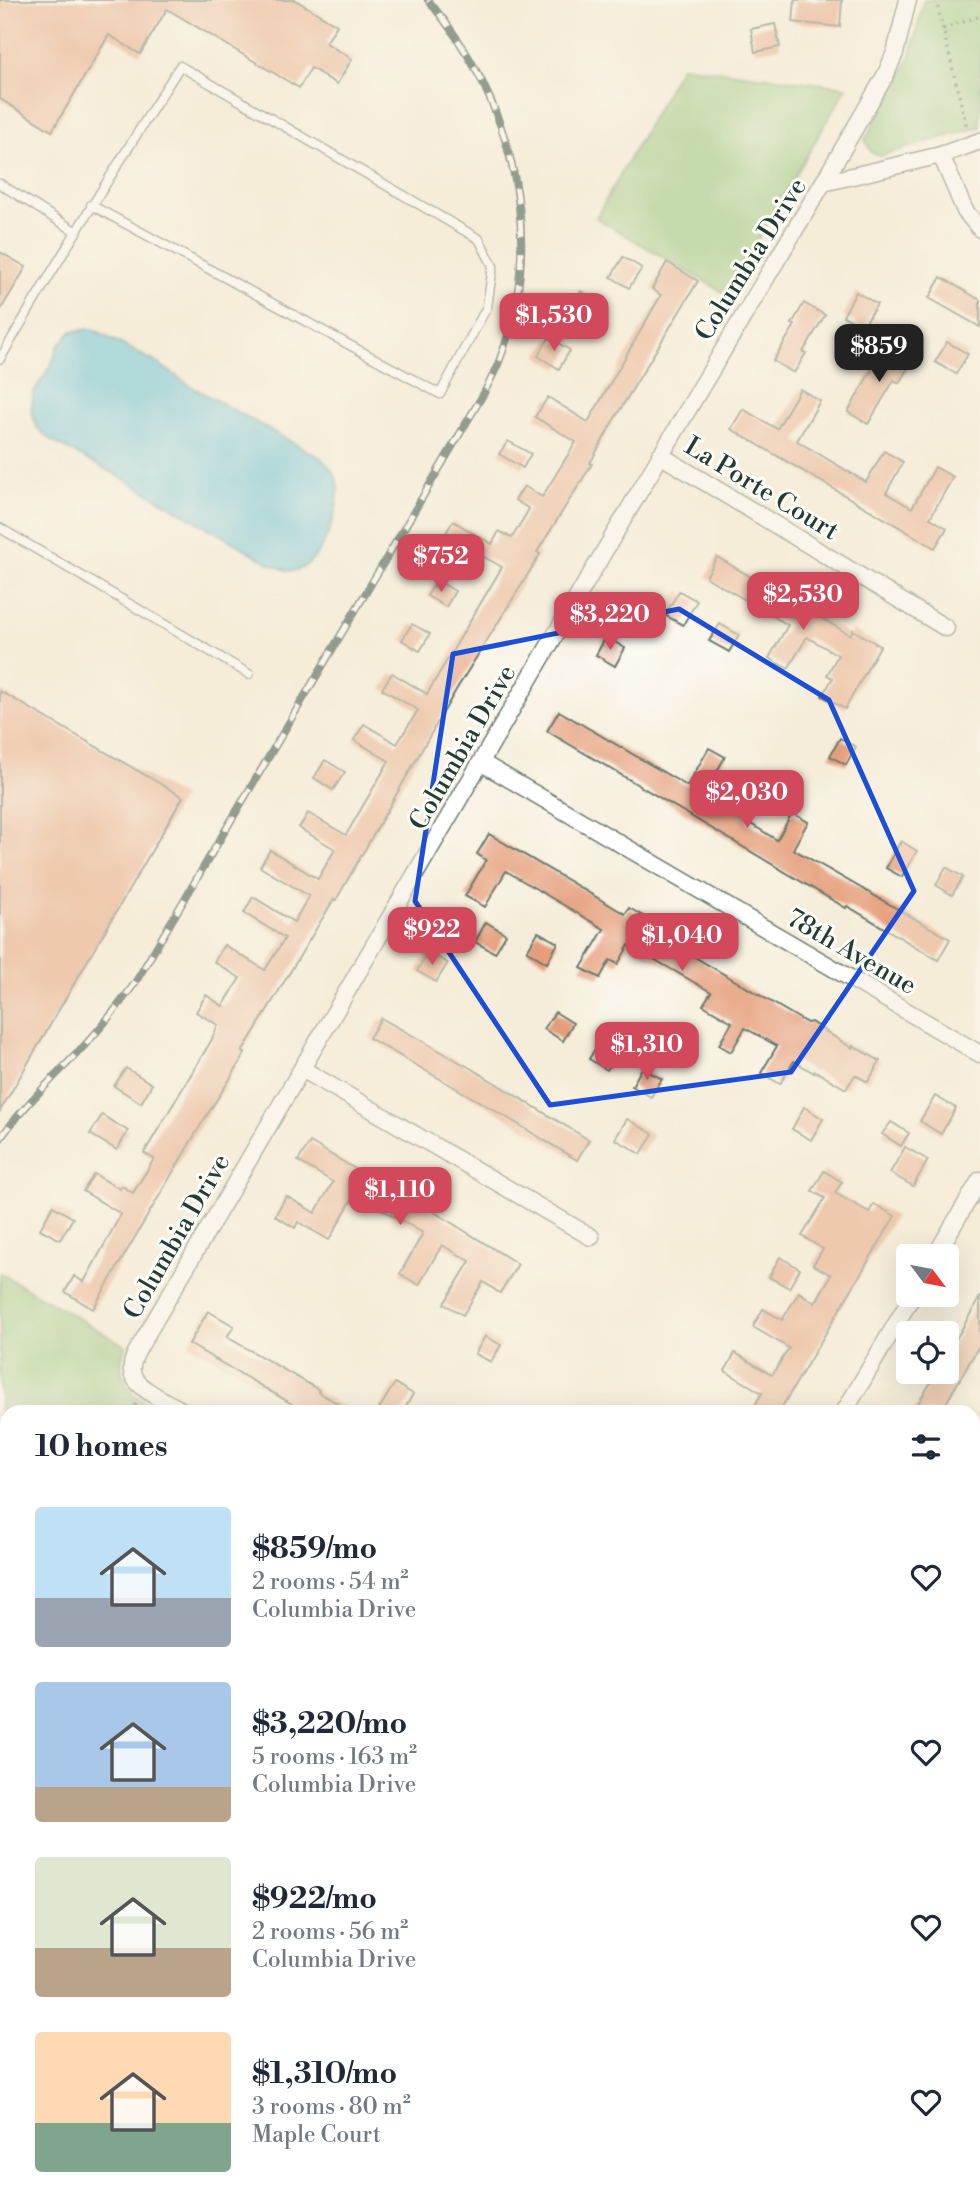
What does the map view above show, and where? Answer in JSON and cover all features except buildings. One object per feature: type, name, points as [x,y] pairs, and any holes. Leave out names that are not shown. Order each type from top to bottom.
[{"type":"street","points":[[823,183],[885,76],[895,53],[908,0]]},
{"type":"street","name":"Columbia Drive","points":[[173,1405],[148,1391],[136,1380],[132,1371],[135,1356],[144,1339],[660,455],[823,183],[941,155],[980,141]]},
{"type":"street","points":[[941,155],[965,211],[980,229]]},
{"type":"street","name":"La Porte Court","points":[[660,455],[947,628]]},
{"type":"street","name":"78th Avenue","points":[[482,763],[980,1054]]},
{"type":"street","points":[[302,1069],[591,1237]]},
{"type":"street","points":[[942,1244],[980,1180]]},
{"type":"street","points":[[848,1405],[906,1307]]},
{"type":"lane","points":[[0,359],[75,231],[180,66],[479,239],[493,265],[487,307],[440,394],[92,205]]},
{"type":"lane","points":[[0,184],[75,231]]},
{"type":"lane","points":[[0,528],[249,674]]},
{"type":"path","points":[[936,0],[967,128]]},
{"type":"path","points":[[943,29],[980,16]]},
{"type":"highlighted area","points":[[679,609],[829,700],[914,891],[791,1072],[550,1105],[415,901],[453,654]]},
{"type":"green space","points":[[924,0],[980,0],[980,127],[879,156],[872,153],[865,140],[910,58]]},
{"type":"green space","points":[[681,66],[847,87],[726,294],[596,218]]},
{"type":"green space","points":[[0,1273],[126,1346],[122,1365],[123,1377],[133,1394],[150,1405],[0,1405]]},
{"type":"water","points":[[93,329],[321,458],[335,475],[338,486],[337,500],[329,532],[312,560],[302,568],[291,571],[271,564],[124,479],[52,441],[37,428],[31,410],[34,392],[52,363],[58,346],[72,331]]},
{"type":"railway","points":[[0,1139],[29,1103],[98,1031],[135,983],[484,393],[498,363],[514,312],[520,265],[520,217],[513,170],[500,125],[481,81],[457,39],[428,0]]}]
